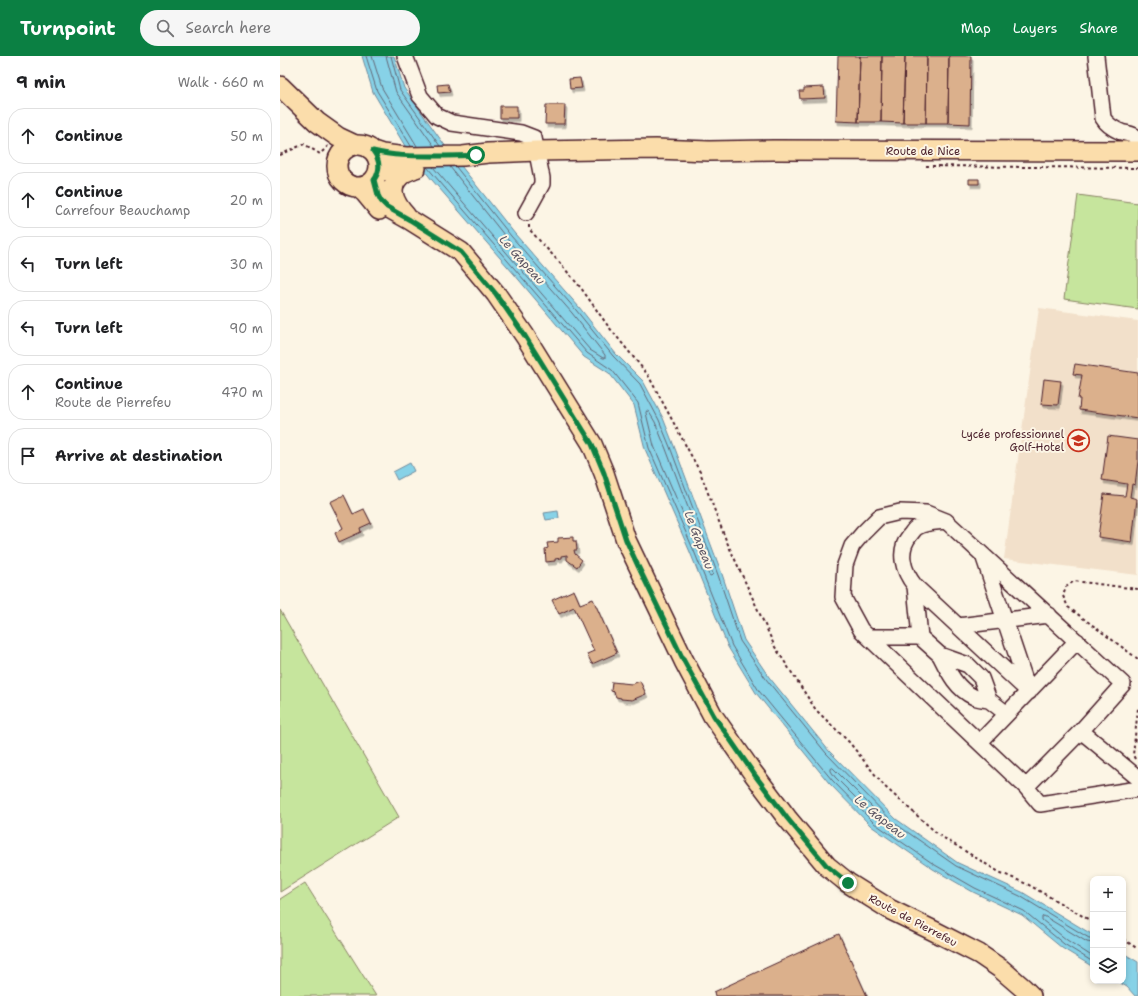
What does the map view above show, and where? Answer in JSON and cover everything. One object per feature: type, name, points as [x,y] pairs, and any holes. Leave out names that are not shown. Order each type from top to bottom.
[{"type":"main road","points":[[280,86],[317,122],[338,137],[355,145]]},
{"type":"main road","points":[[317,122],[334,152],[339,175],[347,184],[352,186],[370,180],[394,167],[410,162]]},
{"type":"main road","points":[[334,152],[341,154],[344,150],[355,145],[362,145],[373,151],[379,161],[365,193],[375,207],[397,224],[446,251],[482,277]]},
{"type":"main road","points":[[373,151],[410,162]]},
{"type":"main road","name":"Route de Nice","points":[[410,162],[462,156],[477,160],[538,157],[657,157],[709,151],[1137,151]]},
{"type":"main road","points":[[410,162],[404,173],[397,179],[393,188],[394,201],[400,210],[410,220]]},
{"type":"main road","points":[[370,180],[381,201],[387,207],[461,252],[482,277]]},
{"type":"main road","name":"Route de Pierrefeu","points":[[482,277],[496,294],[525,336],[592,444],[604,473],[626,540],[684,661],[714,716],[754,774],[787,818],[827,866],[848,883],[891,910],[979,954],[1001,969],[1031,996]]},
{"type":"street","points":[[405,56],[420,96],[437,116],[452,123],[521,133],[534,138],[542,184],[526,213]]},
{"type":"street","points":[[1096,56],[1103,118],[1107,124],[1121,132],[1134,135],[1137,138],[1137,151]]},
{"type":"street","points":[[1026,787],[1123,684],[946,521],[926,513],[900,512],[879,517],[863,532],[852,546],[845,565],[843,597],[861,630],[980,742],[1026,787],[1040,804],[1138,789]]},
{"type":"street","points":[[946,521],[931,522],[916,528],[906,540],[902,553],[908,578],[914,586],[1029,692]]},
{"type":"street","points":[[982,554],[1029,692]]},
{"type":"street","points":[[914,586],[920,637],[940,655],[952,677],[962,690],[974,697],[989,700],[1007,714]]},
{"type":"street","points":[[958,626],[1048,615]]},
{"type":"street","points":[[868,637],[920,637]]},
{"type":"street","points":[[980,742],[1077,641]]},
{"type":"street","points":[[940,655],[968,665],[980,678],[989,700]]},
{"type":"street","points":[[1081,730],[1138,778]]},
{"type":"path","points":[[280,155],[304,144],[320,154],[334,152]]},
{"type":"path","points":[[526,213],[529,229],[581,288],[608,326],[648,375],[700,472],[726,540],[775,647],[816,710],[849,742],[885,788],[938,835],[999,872],[1029,885],[1090,920]]},
{"type":"path","points":[[1138,589],[1074,582],[1066,587],[1063,596],[1068,607],[1138,659]]},
{"type":"path","points":[[1136,761],[1133,755],[1138,708]]},
{"type":"path","points":[[1126,941],[1138,949]]},
{"type":"shaded area","name":"Lycée professionnel Golf-Hotel","points":[[1039,308],[1138,321],[1138,575],[1004,559]]},
{"type":"green space","points":[[1078,195],[1138,203],[1138,309],[1064,299]]},
{"type":"green space","points":[[280,610],[399,817],[280,892]]},
{"type":"green space","points":[[305,883],[376,996],[280,996],[280,899]]},
{"type":"water","name":"Le Gapeau","points":[[362,56],[394,56],[404,88],[446,147],[515,234],[579,307],[616,354],[643,381],[663,418],[674,446],[722,574],[744,640],[769,677],[829,751],[896,819],[958,863],[1022,892],[1090,933],[1090,965],[1062,948],[1022,915],[973,892],[933,869],[871,826],[829,783],[756,693],[728,647],[690,552],[645,449],[634,405],[609,373],[584,357],[432,180],[405,146],[373,92]]},
{"type":"water","points":[[410,463],[414,471],[397,480],[393,472]]},
{"type":"water","points":[[558,511],[559,518],[546,520],[544,513]]},
{"type":"water","points":[[1126,955],[1138,962],[1138,996],[1135,996],[1122,984],[1126,984]]},
{"type":"building","points":[[838,56],[860,56],[858,122],[836,121]]},
{"type":"building","points":[[860,56],[882,56],[881,122],[858,122]]},
{"type":"building","points":[[882,56],[905,56],[903,123],[881,122]]},
{"type":"building","points":[[905,56],[927,56],[926,123],[903,123]]},
{"type":"building","points":[[927,56],[949,56],[948,123],[926,123]]},
{"type":"building","points":[[949,56],[971,56],[970,124],[948,123]]},
{"type":"building","points":[[580,78],[582,88],[570,89],[569,79]]},
{"type":"building","points":[[448,84],[450,92],[438,93],[437,85]]},
{"type":"building","points":[[824,87],[825,98],[800,99],[799,91],[804,91],[804,88]]},
{"type":"building","points":[[546,105],[565,105],[564,124],[545,124]]},
{"type":"building","points":[[500,106],[517,106],[517,118],[500,118]]},
{"type":"building","points":[[969,179],[979,179],[979,184],[969,184]]},
{"type":"building","points":[[1075,364],[1138,373],[1138,418],[1079,410],[1080,399],[1078,399],[1082,375],[1073,374]]},
{"type":"building","points":[[1044,379],[1061,381],[1058,405],[1041,404]]},
{"type":"building","points":[[1108,436],[1138,440],[1138,461],[1135,485],[1132,484],[1130,497],[1137,499],[1132,542],[1098,537],[1104,494],[1125,496],[1127,484],[1102,480]]},
{"type":"building","points":[[344,495],[353,514],[364,509],[371,523],[360,528],[361,532],[339,542],[335,533],[343,528],[330,502]]},
{"type":"building","points":[[573,537],[573,541],[576,541],[577,550],[574,550],[575,554],[582,560],[577,567],[567,560],[567,555],[555,559],[555,561],[546,562],[545,549],[548,548],[547,543],[558,542],[558,538]]},
{"type":"building","points":[[574,590],[580,604],[593,599],[617,653],[592,664],[587,654],[594,651],[574,607],[559,614],[552,600]]},
{"type":"building","points":[[640,681],[646,694],[632,700],[616,697],[614,692],[611,691],[612,682],[632,684]]},
{"type":"building","points":[[839,934],[867,996],[715,996],[714,992]]},
{"type":"place","name":"Lycée professionnel Golf-Hotel","points":[[1079,440]]},
{"type":"route","points":[[476,155],[406,156],[382,154],[373,151],[377,156],[380,167],[374,180],[378,195],[387,207],[461,252],[496,294],[525,336],[592,444],[604,473],[626,540],[684,661],[714,716],[754,774],[787,818],[827,866],[848,883]]}]
